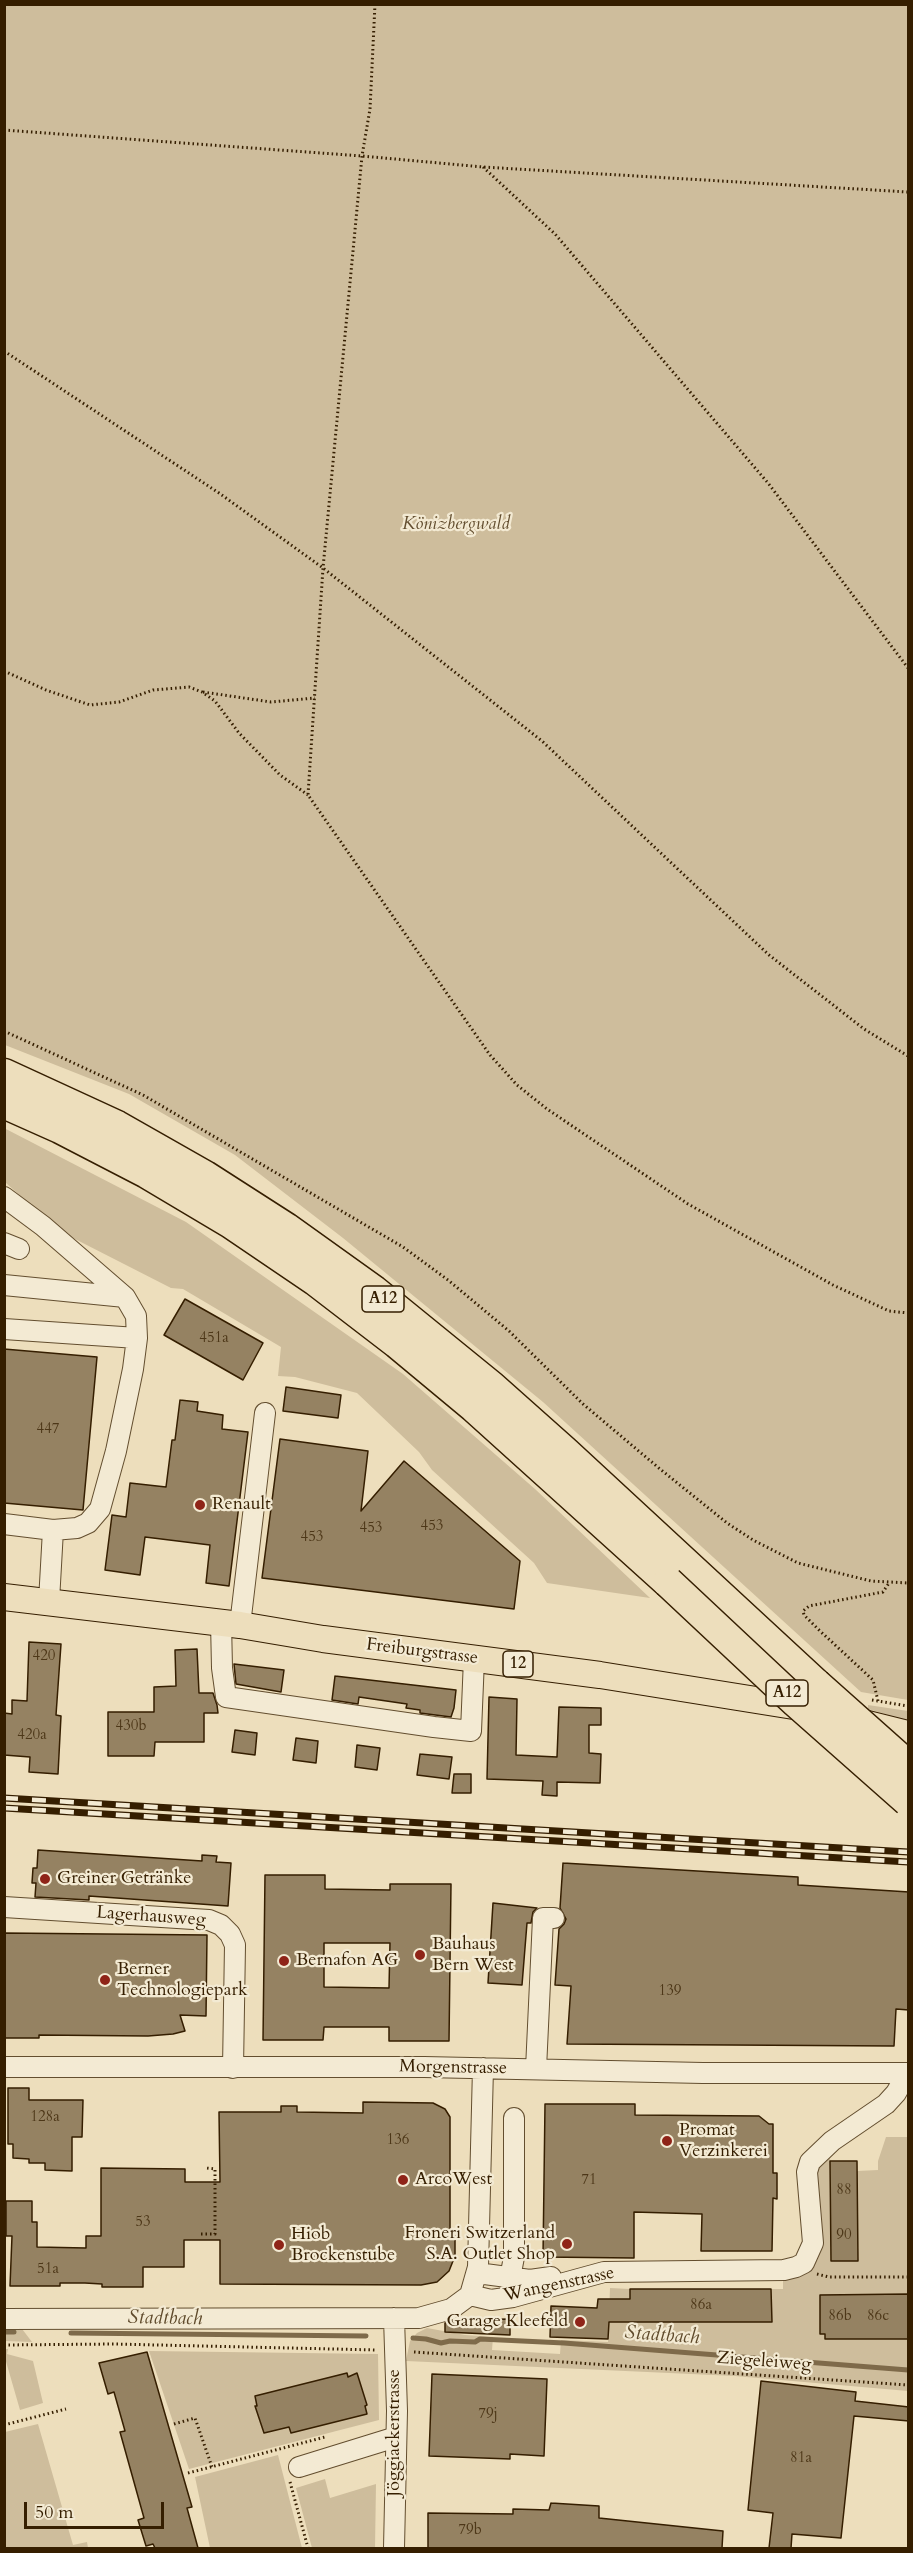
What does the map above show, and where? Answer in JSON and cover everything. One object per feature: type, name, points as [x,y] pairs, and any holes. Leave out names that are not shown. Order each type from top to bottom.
[{"type":"highway","name":"A12","points":[[4,1074],[72,1104],[161,1150],[246,1201],[390,1304],[492,1388],[574,1460],[909,1766]]},
{"type":"highway","name":"A12","points":[[4,1103],[60,1128],[156,1178],[231,1223],[315,1280],[397,1343],[467,1401],[668,1582],[796,1702],[909,1802]]},
{"type":"main road","name":"Freiburgstrasse","points":[[4,1596],[230,1624],[323,1639],[600,1675],[796,1705],[909,1734]]},
{"type":"street","points":[[4,1197],[43,1226],[125,1297],[136,1316],[134,1369],[100,1509],[88,1523],[77,1528],[53,1530],[4,1524]]},
{"type":"street","points":[[4,1285],[125,1297]]},
{"type":"street","points":[[4,1329],[136,1338]]},
{"type":"street","points":[[265,1413],[222,1668],[226,1696],[471,1731],[474,1659]]},
{"type":"street","points":[[49,1602],[53,1530]]},
{"type":"street","name":"Lagerhausweg","points":[[4,1907],[209,1920],[221,1925],[230,1934],[235,1945],[233,2068]]},
{"type":"street","points":[[536,2069],[543,1918],[554,1918]]},
{"type":"street","name":"Morgenstrasse","points":[[4,2067],[483,2068],[703,2073],[905,2073]]},
{"type":"street","points":[[4,2319],[394,2318],[427,2317],[443,2313],[470,2295],[477,2273],[483,2068]]},
{"type":"street","points":[[804,2263],[813,2243],[807,2172],[810,2162],[832,2142],[891,2099],[905,2073]]},
{"type":"street","points":[[510,2278],[514,2257],[514,2118]]},
{"type":"street","points":[[477,2273],[530,2280],[553,2277],[594,2263]]},
{"type":"street","name":"Wangenstrasse","points":[[470,2295],[492,2300],[518,2296],[604,2272],[784,2270],[804,2263]]},
{"type":"street","name":"Jöggiackerstrasse","points":[[394,2318],[396,2437],[394,2548]]},
{"type":"street","points":[[295,2474],[396,2437]]},
{"type":"path","points":[[308,795],[323,568],[362,156],[370,109],[375,4]]},
{"type":"path","points":[[4,130],[483,167],[909,192]]},
{"type":"path","points":[[483,167],[555,234],[768,483],[909,668]]},
{"type":"path","points":[[4,351],[219,493],[323,568],[542,741],[769,955],[864,1029],[909,1056]]},
{"type":"path","points":[[4,671],[46,690],[90,705],[119,702],[153,690],[189,687],[202,692],[272,702],[315,698]]},
{"type":"path","points":[[202,692],[215,701],[239,733],[280,775],[308,795],[490,1055],[517,1085],[547,1109],[688,1204],[833,1285],[889,1311],[909,1313]]},
{"type":"path","points":[[4,1031],[143,1095],[403,1247],[500,1323],[583,1404],[660,1469],[726,1523],[753,1540],[798,1563],[846,1576],[889,1583],[909,1583]]},
{"type":"path","points":[[878,1701],[873,1680],[804,1616],[803,1611],[809,1606],[883,1592],[889,1583]]},
{"type":"path","points":[[201,2234],[214,2234],[214,2169],[206,2168]]},
{"type":"path","points":[[804,2263],[816,2274],[829,2277],[909,2277]]},
{"type":"path","points":[[4,2345],[114,2344],[382,2350]]},
{"type":"path","name":"Ziegeleiweg","points":[[403,2352],[909,2385]]},
{"type":"path","points":[[4,2425],[66,2409]]},
{"type":"path","points":[[174,2424],[195,2418],[212,2467]]},
{"type":"path","points":[[188,2473],[332,2436]]},
{"type":"path","points":[[295,2474],[308,2548]]},
{"type":"green space","name":"Könizbergwald","points":[[4,5],[908,5],[908,1700],[861,1692],[543,1402],[343,1238],[235,1155],[129,1094],[5,1045]]},
{"type":"green space","points":[[4,1128],[186,1222],[403,1374],[535,1489],[650,1598],[547,1583],[534,1563],[432,1470],[419,1452],[357,1393],[295,1377],[278,1376],[281,1347],[183,1289],[171,1288],[73,1238],[40,1214],[5,1182]]},
{"type":"green space","points":[[868,1705],[908,1711],[908,1721],[868,1709]]},
{"type":"green space","points":[[886,2137],[908,2137],[908,2391],[735,2376],[406,2361],[410,2341],[417,2333],[427,2328],[465,2335],[493,2337],[492,2350],[560,2354],[561,2340],[608,2342],[610,2288],[630,2289],[630,2322],[771,2322],[771,2289],[783,2289],[783,2277],[801,2274],[813,2170],[830,2148],[831,2261],[858,2261],[857,2171],[878,2170],[878,2161]]},
{"type":"green space","points":[[4,2321],[16,2321],[32,2342],[5,2341]]},
{"type":"green space","points":[[5,2349],[8,2349],[7,2354],[33,2361],[43,2403],[20,2410],[5,2358]]},
{"type":"green space","points":[[149,2351],[378,2354],[379,2420],[189,2469]]},
{"type":"green space","points":[[38,2424],[73,2545],[87,2542],[88,2548],[5,2548],[5,2432]]},
{"type":"green space","points":[[278,2455],[302,2548],[210,2548],[195,2477]]},
{"type":"green space","points":[[325,2479],[330,2498],[376,2484],[375,2548],[312,2548],[296,2488]]},
{"type":"building","points":[[185,1299],[263,1343],[243,1380],[164,1335]]},
{"type":"building","points":[[4,1349],[97,1357],[83,1510],[4,1503]]},
{"type":"building","points":[[286,1387],[341,1395],[338,1418],[283,1411]]},
{"type":"building","points":[[180,1400],[198,1402],[197,1411],[223,1415],[222,1429],[248,1432],[229,1586],[206,1583],[210,1545],[145,1537],[140,1575],[105,1570],[112,1515],[126,1517],[130,1483],[166,1487]]},
{"type":"building","points":[[280,1439],[368,1451],[361,1511],[404,1461],[520,1561],[514,1609],[262,1578]]},
{"type":"building","points":[[29,1642],[61,1644],[56,1715],[61,1716],[58,1774],[29,1772],[30,1757],[4,1755],[4,1713],[12,1714],[12,1700],[27,1701]]},
{"type":"building","points":[[197,1649],[199,1693],[213,1693],[218,1713],[204,1713],[204,1742],[155,1742],[154,1756],[108,1756],[108,1712],[154,1712],[154,1687],[176,1686],[175,1650]]},
{"type":"building","points":[[234,1664],[284,1670],[281,1692],[236,1684]]},
{"type":"building","points":[[335,1676],[456,1690],[454,1708],[451,1717],[420,1713],[420,1710],[406,1708],[407,1704],[359,1697],[358,1704],[332,1700]]},
{"type":"building","points":[[489,1697],[517,1699],[516,1755],[557,1757],[559,1707],[601,1708],[601,1725],[589,1725],[589,1753],[601,1754],[600,1783],[557,1782],[557,1796],[542,1795],[543,1781],[487,1779]]},
{"type":"building","points":[[235,1730],[257,1733],[255,1755],[232,1752]]},
{"type":"building","points":[[296,1738],[318,1741],[316,1763],[293,1760]]},
{"type":"building","points":[[357,1745],[380,1748],[377,1770],[355,1767]]},
{"type":"building","points":[[420,1754],[452,1757],[449,1779],[417,1775]]},
{"type":"building","points":[[454,1774],[471,1774],[471,1793],[452,1793]]},
{"type":"building","points":[[38,1850],[202,1861],[202,1855],[217,1856],[216,1862],[231,1863],[228,1906],[89,1896],[89,1900],[35,1897],[36,1883],[32,1883],[33,1868],[37,1868]]},
{"type":"building","points":[[563,1863],[798,1877],[798,1885],[909,1892],[909,2010],[896,2009],[894,2046],[567,2044],[571,1986],[555,1985],[559,1929],[566,1919],[560,1908]]},
{"type":"building","name":"Bauhaus Bern West","points":[[265,1875],[325,1875],[325,1889],[390,1890],[390,1884],[451,1884],[449,2041],[389,2041],[389,2027],[324,2027],[323,2040],[263,2040]],"holes":[[[324,1943],[390,1943],[389,1988],[324,1987]]]},
{"type":"building","points":[[493,1903],[537,1908],[533,1912],[531,1923],[527,1923],[522,1985],[488,1983]]},
{"type":"building","name":"Berner Technologiepark","points":[[4,1933],[207,1935],[206,2016],[180,2015],[185,2031],[173,2034],[148,2036],[39,2035],[39,2038],[4,2038]]},
{"type":"building","points":[[8,2088],[29,2088],[29,2100],[83,2100],[82,2137],[72,2137],[72,2171],[45,2170],[45,2163],[29,2163],[29,2159],[13,2158],[13,2144],[8,2144]]},
{"type":"building","points":[[363,2102],[433,2103],[445,2109],[450,2117],[450,2236],[455,2236],[455,2256],[449,2271],[437,2282],[421,2285],[220,2284],[220,2240],[184,2240],[184,2267],[143,2267],[143,2287],[102,2287],[102,2284],[85,2283],[60,2283],[60,2286],[10,2286],[12,2236],[6,2236],[6,2201],[32,2201],[32,2222],[37,2222],[37,2247],[86,2248],[86,2236],[101,2236],[101,2168],[185,2169],[185,2182],[220,2182],[219,2112],[281,2112],[281,2106],[297,2106],[297,2112],[363,2113]]},
{"type":"building","points":[[545,2104],[635,2104],[635,2115],[759,2116],[769,2124],[773,2124],[773,2173],[777,2173],[777,2199],[773,2198],[772,2251],[701,2251],[702,2214],[634,2212],[634,2258],[543,2257]]},
{"type":"building","points":[[830,2161],[857,2161],[858,2261],[831,2261]]},
{"type":"building","points":[[630,2289],[771,2289],[772,2322],[609,2322],[608,2339],[550,2337],[551,2306],[597,2308],[598,2299],[630,2299]]},
{"type":"building","points":[[909,2294],[909,2339],[825,2339],[825,2334],[820,2334],[820,2295]]},
{"type":"building","points":[[510,2319],[510,2335],[445,2332],[445,2323],[455,2320]]},
{"type":"building","points":[[147,2352],[192,2507],[187,2508],[198,2548],[155,2548],[153,2544],[146,2546],[138,2520],[144,2518],[120,2432],[125,2431],[114,2392],[108,2394],[99,2363]]},
{"type":"building","points":[[347,2373],[348,2377],[357,2373],[367,2405],[365,2406],[367,2414],[291,2433],[289,2427],[264,2433],[255,2406],[257,2406],[255,2396]]},
{"type":"building","points":[[432,2374],[547,2379],[544,2456],[510,2454],[510,2459],[429,2456]]},
{"type":"building","points":[[761,2381],[856,2392],[855,2401],[909,2407],[909,2421],[854,2416],[841,2538],[792,2534],[791,2548],[769,2548],[773,2513],[748,2510]]},
{"type":"building","points":[[551,2503],[599,2506],[599,2518],[723,2531],[722,2548],[428,2548],[428,2513],[513,2514],[513,2509],[549,2510]]},
{"type":"waterway","name":"Stadtbach","points":[[4,2332],[14,2332]]},
{"type":"waterway","name":"Stadtbach","points":[[71,2333],[366,2336]]},
{"type":"waterway","name":"Stadtbach","points":[[413,2338],[441,2343],[475,2342],[480,2339],[564,2343],[908,2370]]},
{"type":"railway","points":[[4,1798],[908,1852]]},
{"type":"railway","points":[[4,1808],[908,1862]]},
{"type":"place","name":"Renault","points":[[200,1505]]},
{"type":"place","name":"Greiner Getränke","points":[[45,1879]]},
{"type":"place","name":"Bauhaus Bern West","points":[[420,1955]]},
{"type":"place","name":"Bernafon AG","points":[[284,1961]]},
{"type":"place","name":"Berner Technologiepark","points":[[105,1980]]},
{"type":"place","name":"Promat Verzinkerei","points":[[667,2141]]},
{"type":"place","name":"ArcoWest","points":[[403,2180]]},
{"type":"place","name":"Froneri Switzerland S.A. Outlet Shop","points":[[567,2244]]},
{"type":"place","name":"Hiob Brockenstube","points":[[279,2245]]},
{"type":"place","name":"Garage Kleefeld","points":[[580,2322]]}]
